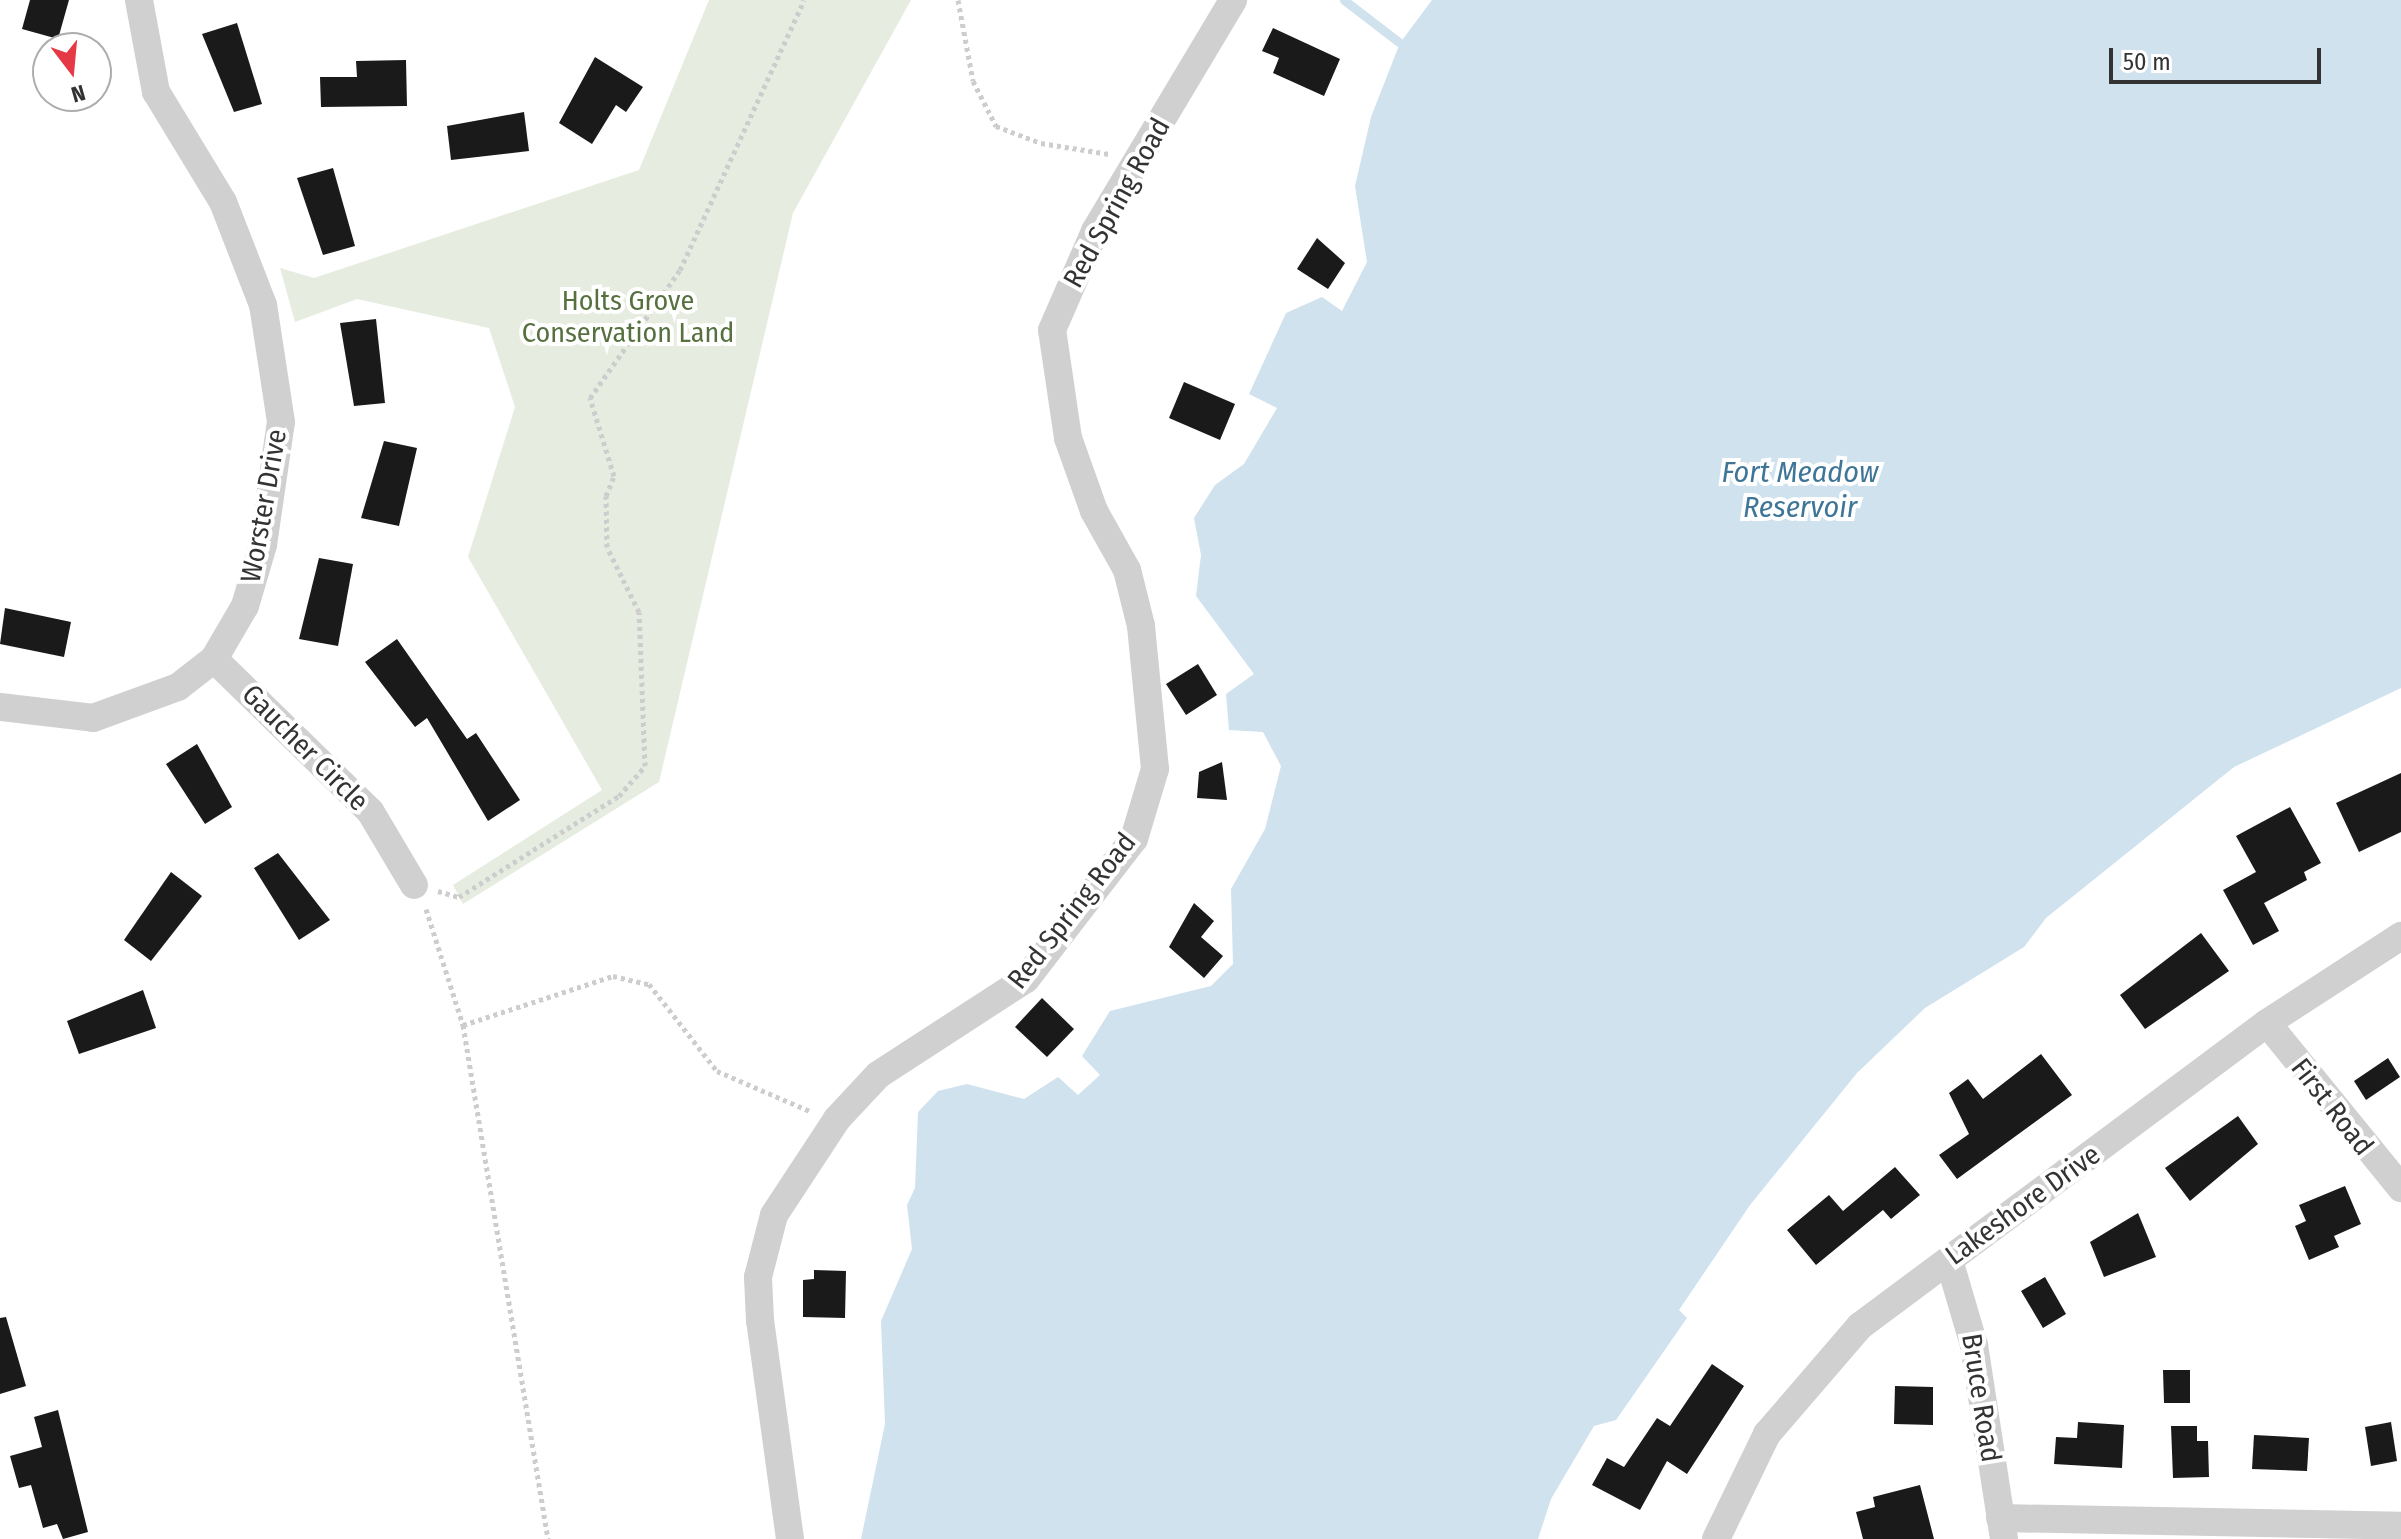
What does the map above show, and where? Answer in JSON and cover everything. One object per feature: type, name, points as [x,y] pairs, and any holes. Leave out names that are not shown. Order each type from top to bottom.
[{"type":"street","name":"Worster Drive","points":[[0,707],[93,718],[178,687],[214,659],[245,606],[263,545],[281,422],[277,365],[263,305],[223,202],[156,92],[139,0]]},
{"type":"street","name":"Red Spring Road","points":[[790,1539],[758,1277],[774,1215],[837,1119],[878,1075],[1026,979],[1134,839],[1155,769],[1152,689],[1127,570],[1094,511],[1068,438],[1052,342],[1072,277],[1233,0]]},
{"type":"street","name":"Gaucher Circle","points":[[214,659],[370,811],[414,885]]},
{"type":"street","name":"Lakeshore Drive","points":[[1716,1539],[1747,1467],[1812,1377],[1860,1326],[2267,1023],[2401,936]]},
{"type":"street","name":"First Road","points":[[2267,1023],[2401,1188]]},
{"type":"street","name":"Bruce Road","points":[[1949,1260],[1974,1345],[2002,1529]]},
{"type":"street","points":[[2002,1529],[2374,1532],[2401,1526]]},
{"type":"path","points":[[414,885],[459,897],[619,796],[645,766],[639,612],[607,547],[606,496],[614,476],[590,398],[680,270],[804,0]]},
{"type":"path","points":[[958,0],[973,81],[996,126],[1137,164]]},
{"type":"path","points":[[414,885],[463,1025],[548,1539]]},
{"type":"path","points":[[463,1025],[613,976],[649,984],[717,1071],[763,1096],[837,1119]]},
{"type":"green space","name":"Holts Grove Conservation Land","points":[[709,0],[911,0],[793,213],[659,782],[463,904],[453,885],[602,790],[468,557],[515,407],[489,328],[357,299],[295,322],[280,268],[314,278],[639,170]]},
{"type":"water","name":"Fort Meadow Reservoir","points":[[1432,0],[2401,0],[2401,688],[2234,767],[2046,918],[2024,947],[1925,1008],[1857,1073],[1750,1205],[1679,1310],[1687,1318],[1616,1420],[1594,1426],[1551,1499],[1538,1539],[861,1539],[885,1424],[881,1321],[912,1249],[907,1205],[915,1188],[918,1112],[938,1091],[967,1084],[1024,1099],[1058,1077],[1078,1095],[1100,1075],[1082,1056],[1110,1011],[1211,986],[1233,964],[1231,889],[1265,829],[1281,766],[1263,732],[1229,730],[1226,694],[1254,674],[1196,596],[1201,555],[1194,518],[1215,485],[1244,464],[1277,408],[1249,394],[1286,313],[1322,297],[1342,311],[1367,262],[1355,186],[1371,117],[1400,43]]},
{"type":"building","points":[[30,0],[69,0],[60,32],[22,29]]},
{"type":"building","points":[[237,23],[262,104],[234,112],[202,34]]},
{"type":"building","points":[[1273,28],[1340,59],[1324,96],[1273,73],[1279,58],[1262,51]]},
{"type":"building","points":[[595,57],[643,87],[626,112],[616,105],[592,144],[559,123]]},
{"type":"building","points":[[406,60],[407,106],[321,107],[320,77],[357,77],[356,61]]},
{"type":"building","points":[[524,112],[529,151],[451,160],[447,126]]},
{"type":"building","points":[[333,168],[355,246],[323,255],[297,178]]},
{"type":"building","points":[[1317,238],[1345,263],[1328,289],[1297,269]]},
{"type":"building","points":[[376,319],[385,403],[354,406],[340,323]]},
{"type":"building","points":[[1184,382],[1235,404],[1220,440],[1169,418]]},
{"type":"building","points":[[384,441],[417,448],[399,526],[361,518]]},
{"type":"building","points":[[319,558],[353,564],[338,646],[299,639]]},
{"type":"building","points":[[5,608],[71,622],[64,657],[0,644]]},
{"type":"building","points":[[397,639],[467,739],[476,733],[520,800],[488,821],[427,718],[415,727],[365,662]]},
{"type":"building","points":[[1198,664],[1217,695],[1186,715],[1166,684]]},
{"type":"building","points":[[197,744],[232,807],[205,824],[166,764]]},
{"type":"building","points":[[1222,762],[1227,800],[1197,798],[1199,772]]},
{"type":"building","points":[[2401,773],[2401,832],[2359,852],[2336,803]]},
{"type":"building","points":[[2290,807],[2321,863],[2304,872],[2307,880],[2264,903],[2279,931],[2253,945],[2223,890],[2256,872],[2236,836]]},
{"type":"building","points":[[278,853],[330,920],[299,940],[254,868]]},
{"type":"building","points":[[171,872],[202,896],[151,961],[124,940]]},
{"type":"building","points":[[1194,903],[1214,921],[1201,937],[1223,956],[1204,978],[1169,947]]},
{"type":"building","points":[[2201,933],[2229,971],[2145,1029],[2120,995]]},
{"type":"building","points":[[143,990],[156,1028],[79,1054],[67,1021]]},
{"type":"building","points":[[1042,998],[1074,1029],[1047,1057],[1015,1027]]},
{"type":"building","points":[[2041,1054],[2072,1095],[1957,1179],[1939,1155],[1969,1134],[1949,1093],[1968,1079],[1983,1099]]},
{"type":"building","points":[[2388,1058],[2400,1077],[2366,1100],[2354,1081]]},
{"type":"building","points":[[2238,1116],[2258,1144],[2190,1201],[2165,1168]]},
{"type":"building","points":[[1895,1167],[1920,1195],[1891,1219],[1883,1210],[1816,1265],[1787,1230],[1829,1195],[1843,1211]]},
{"type":"building","points":[[2345,1186],[2361,1224],[2334,1236],[2339,1247],[2309,1260],[2295,1226],[2306,1221],[2299,1205]]},
{"type":"building","points":[[2138,1213],[2156,1257],[2104,1277],[2090,1242]]},
{"type":"building","points":[[814,1270],[846,1271],[845,1318],[803,1317],[803,1280],[814,1279]]},
{"type":"building","points":[[2045,1277],[2066,1314],[2043,1328],[2021,1291]]},
{"type":"building","points":[[6,1317],[26,1386],[0,1394],[0,1318]]},
{"type":"building","points":[[1712,1364],[1744,1386],[1687,1474],[1667,1461],[1640,1510],[1592,1485],[1607,1458],[1624,1467],[1657,1418],[1670,1426]]},
{"type":"building","points":[[2163,1370],[2190,1370],[2190,1403],[2164,1403]]},
{"type":"building","points":[[1895,1386],[1933,1387],[1933,1425],[1894,1424]]},
{"type":"building","points":[[58,1410],[88,1532],[63,1539],[57,1524],[43,1528],[31,1485],[19,1488],[10,1456],[42,1447],[34,1417]]},
{"type":"building","points":[[2078,1422],[2124,1425],[2122,1468],[2054,1464],[2056,1437],[2077,1438]]},
{"type":"building","points":[[2391,1422],[2397,1461],[2371,1466],[2365,1427]]},
{"type":"building","points":[[2171,1426],[2197,1426],[2197,1441],[2208,1441],[2209,1477],[2173,1478]]},
{"type":"building","points":[[2254,1435],[2309,1438],[2307,1471],[2252,1469]]},
{"type":"building","points":[[1920,1485],[1934,1539],[1863,1539],[1856,1512],[1875,1507],[1873,1497]]},
{"type":"waterway","points":[[1344,0],[1400,43]]}]
